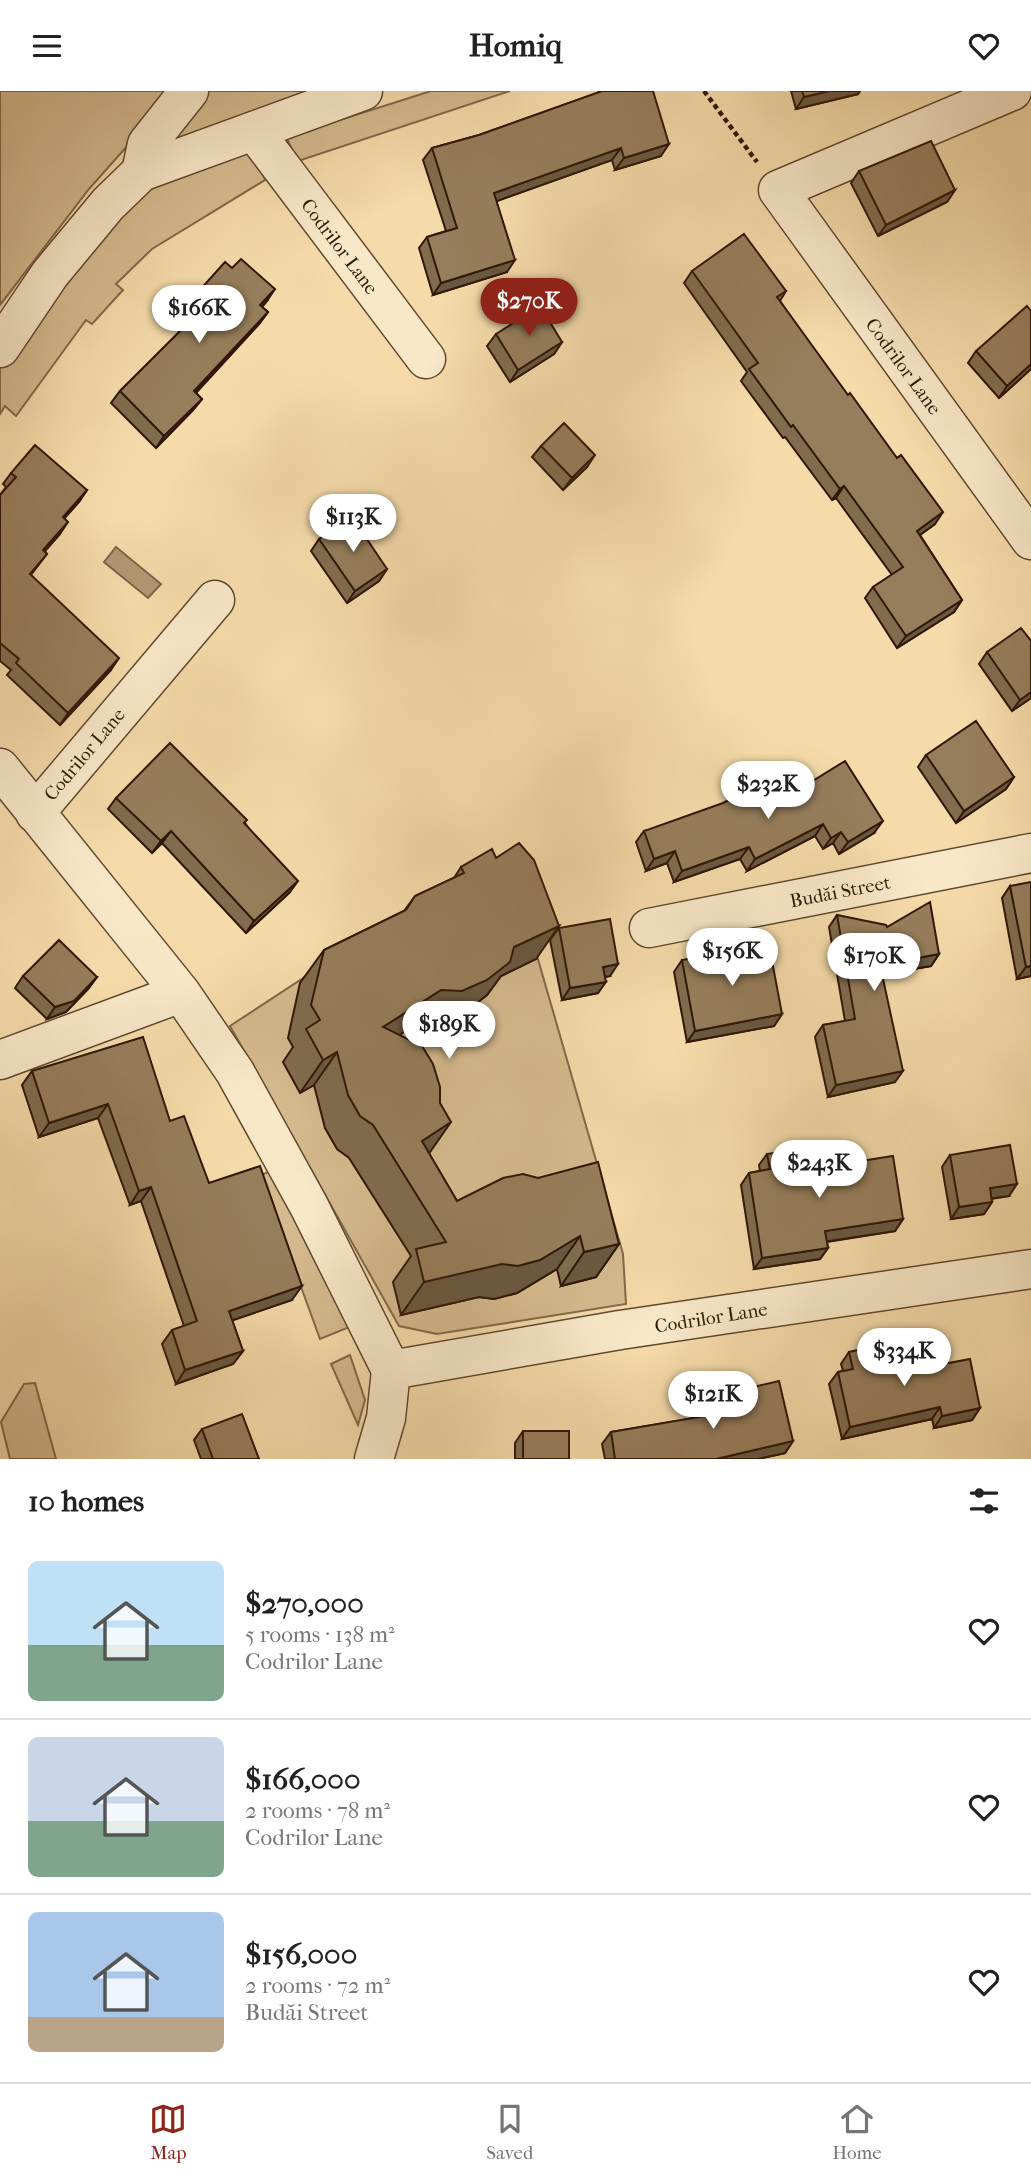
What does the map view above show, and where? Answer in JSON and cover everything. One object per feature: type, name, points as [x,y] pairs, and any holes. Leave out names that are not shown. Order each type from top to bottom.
[{"type":"street","points":[[141,172],[147,144],[189,91]]},
{"type":"street","points":[[0,348],[50,274],[107,204],[141,172],[363,91]]},
{"type":"street","points":[[778,190],[1012,91]]},
{"type":"street","name":"Codrilor Lane","points":[[254,131],[426,359]]},
{"type":"street","name":"Codrilor Lane","points":[[778,190],[1031,540]]},
{"type":"street","name":"Codrilor Lane","points":[[35,813],[215,600]]},
{"type":"street","name":"Codrilor Lane","points":[[0,768],[181,993],[235,1072],[309,1206],[391,1370],[620,1330],[1031,1269]]},
{"type":"street","name":"Budăi Street","points":[[649,928],[1031,853]]},
{"type":"street","points":[[0,1060],[181,993]]},
{"type":"street","points":[[374,1459],[386,1418],[391,1370]]},
{"type":"path","points":[[704,91],[778,190]]},
{"type":"shaded area","points":[[0,91],[176,91],[89,189],[0,305]]},
{"type":"shaded area","points":[[203,91],[323,91],[168,148]]},
{"type":"shaded area","points":[[431,91],[510,91],[298,161],[286,137]]},
{"type":"shaded area","points":[[251,144],[265,180],[152,249],[116,284],[123,290],[92,324],[86,320],[16,416],[5,406],[0,414],[0,366],[109,220],[157,184]]},
{"type":"shaded area","points":[[116,547],[161,584],[148,598],[104,562]]},
{"type":"shaded area","points":[[459,876],[516,883],[623,1254],[626,1304],[437,1334],[399,1326],[230,1026]]},
{"type":"shaded area","points":[[272,1170],[352,1326],[320,1339],[293,1265],[251,1180]]},
{"type":"shaded area","points":[[350,1355],[365,1400],[358,1425],[331,1364]]},
{"type":"shaded area","points":[[35,1383],[56,1459],[10,1459],[1,1422],[24,1384]]},
{"type":"building","points":[[602,91],[653,91],[669,144],[624,158],[621,148],[494,193],[515,260],[441,283],[427,237],[457,228],[432,148],[479,135]]},
{"type":"building","points":[[802,91],[829,91],[804,97]]},
{"type":"building","points":[[931,141],[955,190],[886,225],[859,171]]},
{"type":"building","points":[[744,234],[786,291],[777,297],[848,395],[850,393],[897,458],[901,455],[943,512],[917,531],[962,600],[906,636],[873,587],[903,567],[844,486],[840,489],[749,369],[758,363],[692,271]]},
{"type":"building","points":[[241,259],[275,289],[260,305],[268,312],[194,391],[202,399],[164,436],[120,391],[193,318],[189,315],[193,310],[190,301],[225,262],[232,268]]},
{"type":"building","points":[[540,306],[562,342],[518,370],[496,334]]},
{"type":"building","points":[[1027,306],[1031,311],[1031,364],[1007,386],[976,351]]},
{"type":"building","points":[[564,423],[595,455],[572,478],[541,446]]},
{"type":"building","points":[[35,445],[87,490],[63,517],[68,522],[43,550],[47,554],[30,574],[119,658],[68,713],[16,663],[19,659],[0,643],[0,495],[16,477],[11,473]]},
{"type":"building","points":[[352,517],[387,569],[355,591],[319,539]]},
{"type":"building","points":[[1021,628],[1031,641],[1031,692],[1020,700],[987,652]]},
{"type":"building","points":[[976,721],[1014,777],[964,811],[926,755]]},
{"type":"building","points":[[170,743],[247,820],[244,823],[298,881],[254,921],[171,831],[161,841],[116,798]]},
{"type":"building","points":[[845,761],[883,821],[848,842],[841,832],[831,838],[823,824],[755,859],[749,847],[682,871],[675,851],[654,859],[644,831],[723,803],[760,784],[772,806]]},
{"type":"building","points":[[519,843],[534,860],[559,926],[514,947],[510,962],[487,980],[462,991],[441,990],[383,1027],[422,1046],[433,1064],[440,1087],[440,1103],[451,1122],[422,1141],[457,1201],[503,1178],[523,1174],[538,1178],[598,1162],[619,1244],[584,1252],[580,1236],[540,1260],[518,1266],[502,1264],[424,1282],[416,1249],[446,1242],[373,1125],[360,1116],[348,1095],[337,1052],[323,1060],[306,1029],[320,1020],[311,1005],[324,950],[406,910],[415,896],[464,873],[461,867],[492,849],[496,858]]},
{"type":"building","points":[[1031,882],[1031,966],[1026,967],[1010,886]]},
{"type":"building","points":[[930,902],[939,954],[880,965],[903,1071],[836,1085],[823,1025],[855,1019],[837,915],[887,927]]},
{"type":"building","points":[[610,919],[618,964],[603,967],[606,982],[570,988],[559,928]]},
{"type":"building","points":[[59,940],[97,977],[74,1001],[55,1007],[23,976]]},
{"type":"building","points":[[769,945],[782,1014],[695,1031],[682,960]]},
{"type":"building","points":[[143,1037],[170,1121],[184,1116],[209,1183],[260,1166],[302,1286],[229,1311],[243,1351],[185,1370],[172,1330],[197,1321],[151,1187],[139,1191],[108,1104],[49,1123],[32,1071]]},
{"type":"building","points":[[1010,1145],[1017,1184],[990,1188],[992,1202],[959,1207],[950,1155]]},
{"type":"building","points":[[813,1147],[816,1168],[893,1156],[903,1219],[825,1231],[828,1248],[762,1258],[749,1173],[770,1169],[767,1154]]},
{"type":"building","points":[[879,1345],[883,1363],[898,1359],[901,1372],[970,1359],[980,1408],[942,1416],[940,1407],[850,1427],[838,1372],[853,1369],[849,1352]]},
{"type":"building","points":[[779,1381],[793,1441],[716,1459],[615,1459],[611,1432],[740,1410],[736,1391]]},
{"type":"building","points":[[242,1414],[259,1459],[213,1459],[202,1429]]},
{"type":"building","points":[[523,1431],[569,1431],[569,1459],[523,1459]]}]
